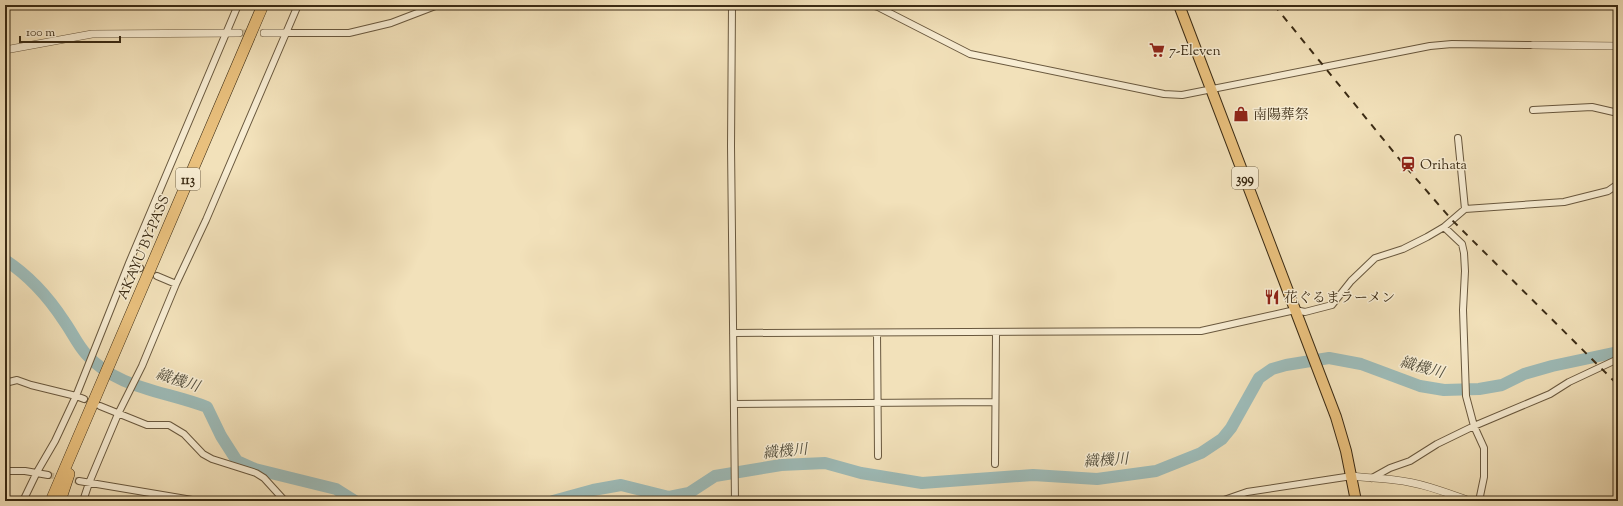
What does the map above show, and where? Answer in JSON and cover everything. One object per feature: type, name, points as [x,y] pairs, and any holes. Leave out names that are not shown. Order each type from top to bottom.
[{"type":"highway","name":"AKAYU BY-PASS","points":[[51,501],[263,5]]},
{"type":"highway","name":"399","points":[[1179,5],[1336,417],[1352,476],[1356,501]]},
{"type":"highway","points":[[60,501],[87,415]]},
{"type":"street","points":[[23,501],[37,472],[55,441],[76,396],[129,263],[238,5]]},
{"type":"street","points":[[83,501],[118,414],[142,366],[176,284],[206,220],[298,5]]},
{"type":"street","points":[[264,33],[349,33],[391,24],[438,5]]},
{"type":"street","points":[[732,5],[731,146],[735,501]]},
{"type":"street","points":[[871,5],[878,7],[952,46],[982,58],[1164,94],[1182,95],[1430,46],[1452,44],[1618,46]]},
{"type":"street","points":[[5,50],[92,34],[239,33]]},
{"type":"street","points":[[1533,110],[1592,107],[1618,113]]},
{"type":"street","points":[[1458,138],[1465,209]]},
{"type":"street","points":[[733,333],[1201,331],[1295,310],[1305,312],[1332,305],[1350,281],[1375,258],[1403,249],[1444,227],[1465,209],[1564,202],[1608,191],[1618,184]]},
{"type":"street","points":[[1444,227],[1462,244],[1464,253],[1463,310],[1466,396],[1474,426],[1484,448],[1484,477],[1479,501]]},
{"type":"street","points":[[129,263],[140,268]]},
{"type":"street","points":[[157,276],[176,284]]},
{"type":"street","points":[[877,333],[878,456]]},
{"type":"street","points":[[995,464],[996,333]]},
{"type":"street","points":[[1370,479],[1390,468],[1410,461],[1437,444],[1474,426],[1550,394],[1569,382],[1618,359]]},
{"type":"street","points":[[5,383],[17,380],[84,399]]},
{"type":"street","points":[[734,404],[995,402]]},
{"type":"street","points":[[100,406],[147,425],[169,424],[184,434],[203,454],[212,459],[256,473],[264,478],[286,500]]},
{"type":"street","points":[[5,471],[37,472],[48,475]]},
{"type":"street","points":[[1221,501],[1247,492],[1352,476],[1370,479],[1394,480],[1431,487],[1470,501]]},
{"type":"street","points":[[79,481],[198,501]]},
{"type":"street","points":[[266,501],[286,500]]},
{"type":"waterway","name":"織機川","points":[[5,260],[30,280],[45,296],[58,312],[86,354],[98,366],[127,382],[207,407],[221,436],[237,461],[255,469],[336,489],[355,501]]},
{"type":"waterway","name":"織機川","points":[[553,501],[593,490],[621,485],[669,497],[689,493],[715,476],[781,465],[825,463],[861,473],[922,483],[1033,475],[1097,479],[1156,471],[1201,453],[1222,439],[1231,428],[1259,378],[1272,369],[1286,365],[1329,358],[1361,364],[1420,386],[1444,390],[1479,389],[1502,385],[1524,374],[1552,366],[1618,352]]},
{"type":"tunnel","points":[[239,33],[264,33]]},
{"type":"tunnel","points":[[48,475],[79,481]]},
{"type":"railway","points":[[1274,5],[1405,166],[1452,220],[1618,385]]},
{"type":"place","name":"7-Eleven","points":[[1157,50]]},
{"type":"place","name":"南陽葬祭","points":[[1241,114]]},
{"type":"place","name":"Orihata","points":[[1408,164]]},
{"type":"place","name":"花ぐるまラーメン","points":[[1272,297]]}]
